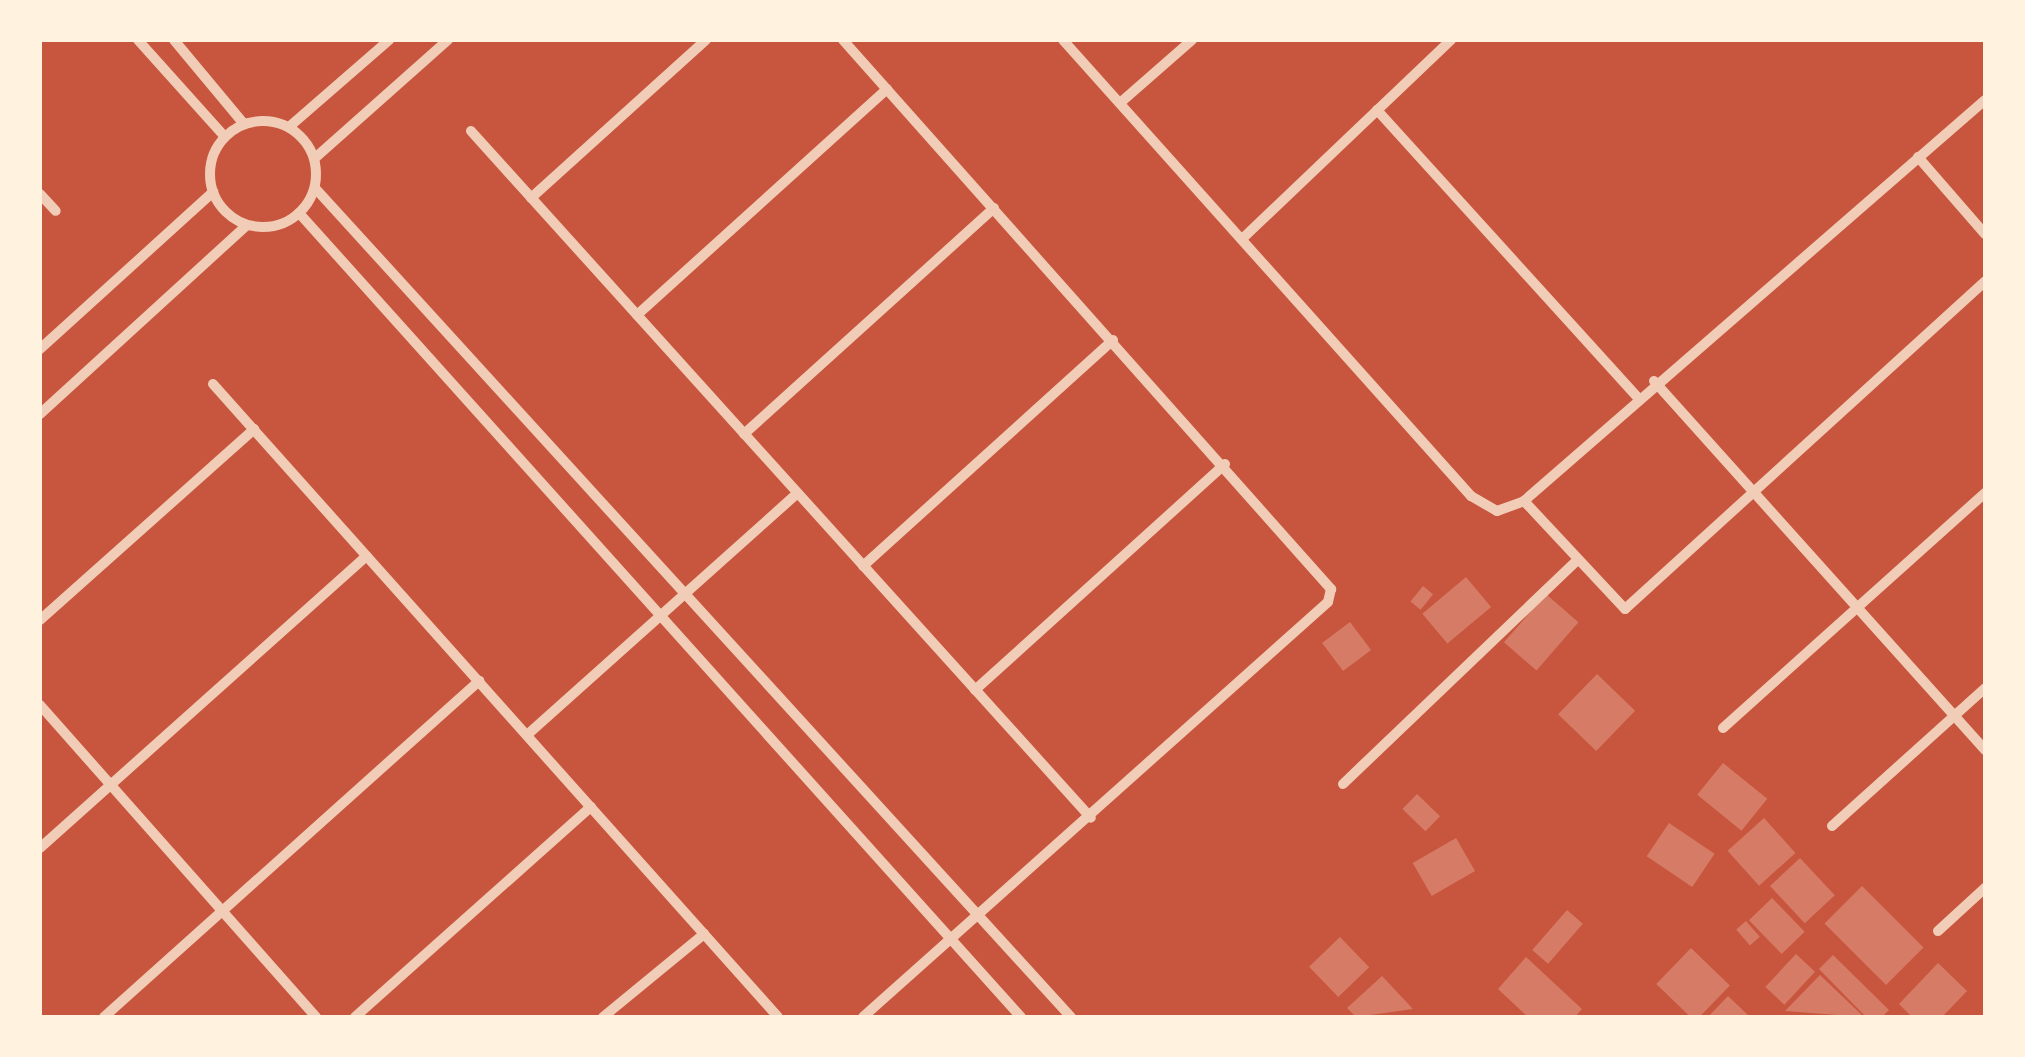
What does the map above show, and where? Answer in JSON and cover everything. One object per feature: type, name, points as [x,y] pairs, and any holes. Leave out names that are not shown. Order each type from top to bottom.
[{"type":"street","points":[[138,40],[225,137]]},
{"type":"street","points":[[174,40],[244,124]]},
{"type":"street","points":[[40,350],[213,192],[225,137],[244,124],[290,127],[389,40]]},
{"type":"street","points":[[315,158],[448,40]]},
{"type":"street","points":[[531,198],[706,40]]},
{"type":"street","points":[[842,40],[1325,576],[1328,602],[954,940],[862,1017]]},
{"type":"street","points":[[1064,40],[1471,496],[1496,511],[1524,501],[1654,382],[1985,100]]},
{"type":"street","points":[[1120,103],[1192,40]]},
{"type":"street","points":[[1242,239],[1450,40]]},
{"type":"street","points":[[637,315],[887,89]]},
{"type":"street","points":[[1377,110],[1637,397]]},
{"type":"street","points":[[213,192],[247,225],[275,226],[299,214],[315,188],[315,158],[290,127]]},
{"type":"street","points":[[471,131],[1090,818]]},
{"type":"street","points":[[1918,158],[1985,234]]},
{"type":"street","points":[[315,188],[1071,1017]]},
{"type":"street","points":[[40,194],[56,211]]},
{"type":"street","points":[[744,434],[994,208]]},
{"type":"street","points":[[299,214],[1021,1017]]},
{"type":"street","points":[[40,414],[247,225]]},
{"type":"street","points":[[1524,501],[1625,610],[1985,281]]},
{"type":"street","points":[[863,566],[1113,340]]},
{"type":"street","points":[[1654,382],[1985,750]]},
{"type":"street","points":[[214,384],[778,1017]]},
{"type":"street","points":[[40,620],[254,428]]},
{"type":"street","points":[[975,690],[1225,464]]},
{"type":"street","points":[[1723,728],[1985,492]]},
{"type":"street","points":[[527,735],[798,493]]},
{"type":"street","points":[[40,848],[367,556]]},
{"type":"street","points":[[1343,784],[1576,561]]},
{"type":"street","points":[[104,1017],[478,681]]},
{"type":"street","points":[[1832,826],[1985,688]]},
{"type":"street","points":[[40,705],[316,1017]]},
{"type":"street","points":[[355,1017],[591,807]]},
{"type":"street","points":[[1938,931],[1985,888]]},
{"type":"street","points":[[603,1017],[704,934]]},
{"type":"building","points":[[1466,577],[1491,607],[1447,644],[1422,614]]},
{"type":"building","points":[[1423,586],[1433,594],[1421,610],[1410,602]]},
{"type":"building","points":[[1546,594],[1578,622],[1536,671],[1504,642]]},
{"type":"building","points":[[1350,622],[1371,650],[1343,671],[1322,643]]},
{"type":"building","points":[[1597,674],[1635,711],[1596,751],[1558,714]]},
{"type":"building","points":[[1723,763],[1767,799],[1741,831],[1697,795]]},
{"type":"building","points":[[1417,794],[1440,816],[1425,831],[1402,809]]},
{"type":"building","points":[[1764,818],[1795,853],[1759,886],[1728,851]]},
{"type":"building","points":[[1669,823],[1715,854],[1692,887],[1647,856]]},
{"type":"building","points":[[1456,838],[1475,871],[1432,896],[1413,863]]},
{"type":"building","points":[[1800,858],[1835,895],[1805,923],[1770,886]]},
{"type":"building","points":[[1862,886],[1924,948],[1886,985],[1825,923]]},
{"type":"building","points":[[1772,898],[1805,932],[1782,954],[1749,920]]},
{"type":"building","points":[[1567,910],[1583,924],[1548,964],[1532,950]]},
{"type":"building","points":[[1746,921],[1760,937],[1750,945],[1736,930]]},
{"type":"building","points":[[1340,937],[1369,967],[1338,997],[1309,967]]},
{"type":"building","points":[[1691,948],[1730,986],[1699,1017],[1690,1017],[1656,984]]},
{"type":"building","points":[[1796,954],[1815,972],[1784,1005],[1765,987]]},
{"type":"building","points":[[1833,955],[1889,1010],[1882,1017],[1866,1017],[1819,969]]},
{"type":"building","points":[[1526,957],[1582,1009],[1575,1017],[1528,1017],[1498,989]]},
{"type":"building","points":[[1938,963],[1967,991],[1942,1017],[1912,1017],[1899,1004]]},
{"type":"building","points":[[1820,975],[1864,1017],[1785,1011]]},
{"type":"building","points":[[1382,976],[1413,1009],[1356,1017],[1347,1008]]},
{"type":"building","points":[[1728,996],[1750,1017],[1708,1017]]}]
